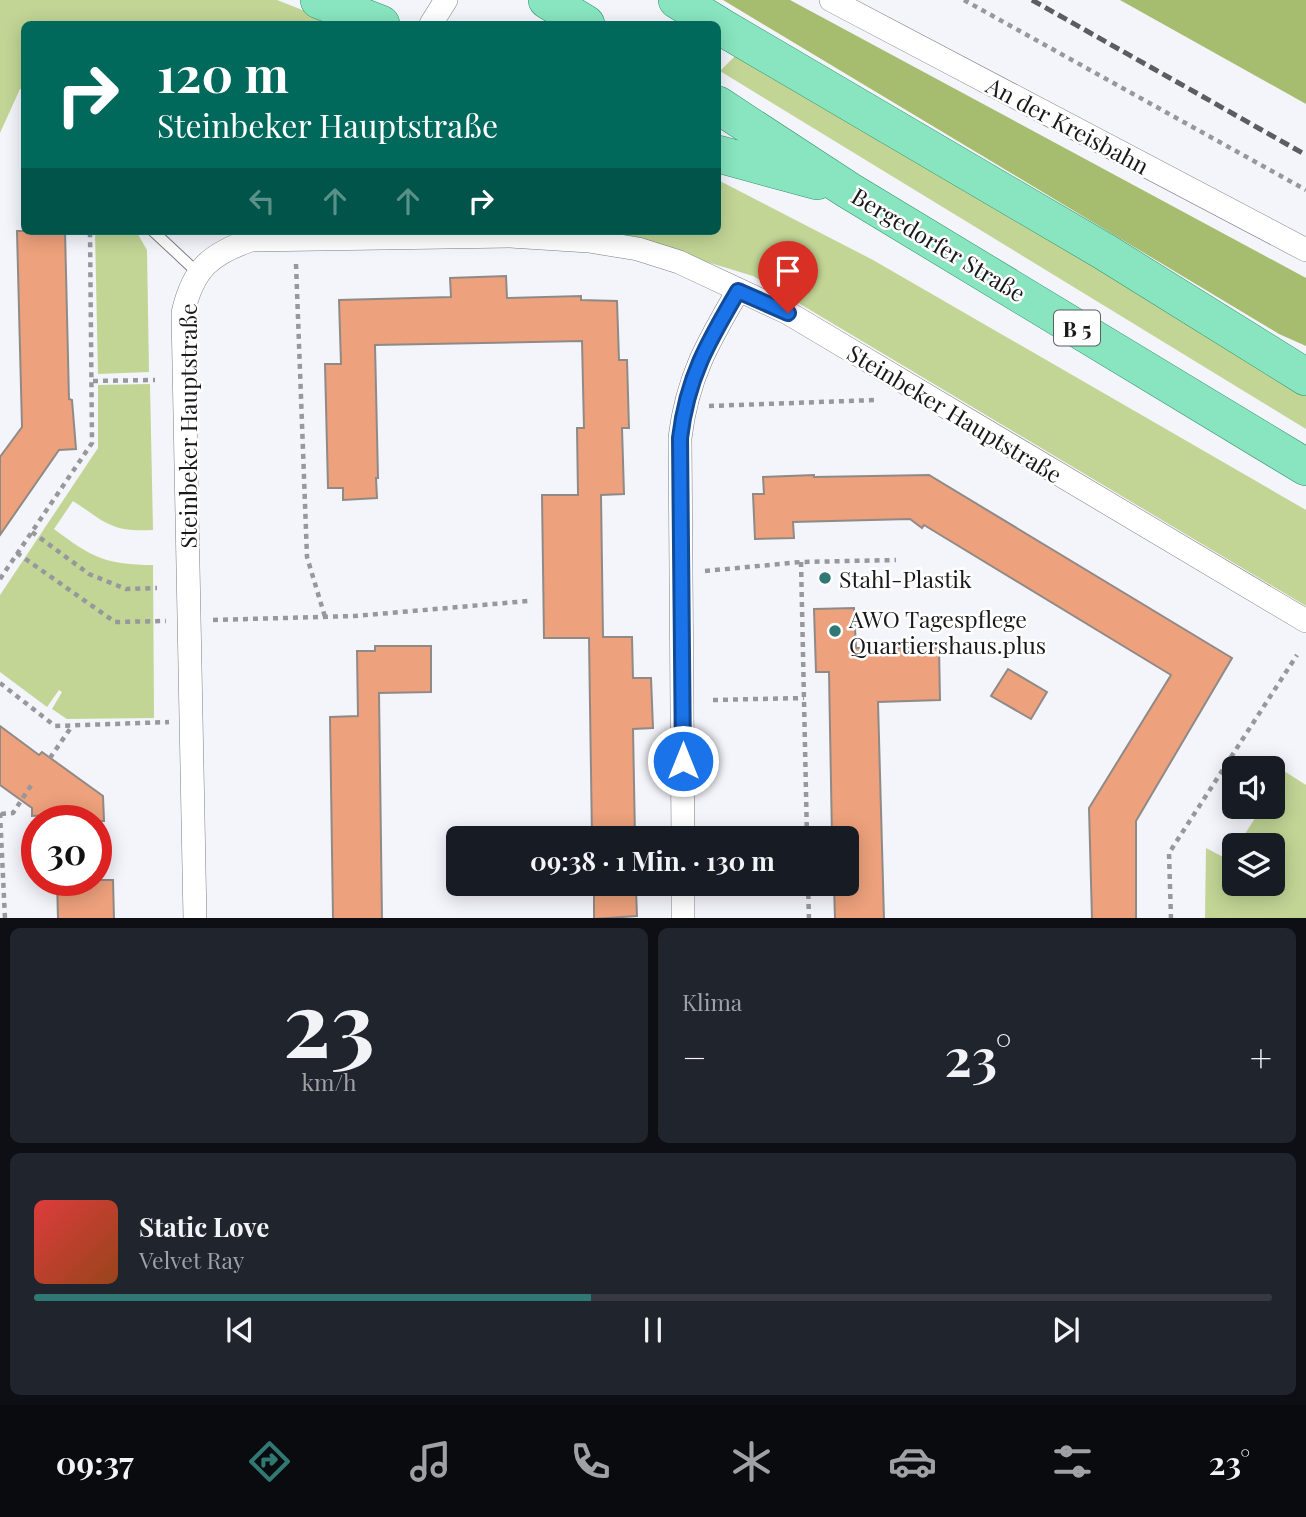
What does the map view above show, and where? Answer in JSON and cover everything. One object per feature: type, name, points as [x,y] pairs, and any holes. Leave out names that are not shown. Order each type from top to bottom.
[{"type":"main road","points":[[319,0],[371,21]]},
{"type":"main road","points":[[547,0],[581,21]]},
{"type":"main road","points":[[677,0],[711,21]]},
{"type":"main road","points":[[721,27],[1105,251],[1306,377]]},
{"type":"main road","name":"Bergedorfer Straße","points":[[721,108],[848,190],[1306,467]]},
{"type":"main road","points":[[721,155],[848,190]]},
{"type":"street","points":[[433,21],[446,0]]},
{"type":"street","name":"An der Kreisbahn","points":[[831,0],[1306,250]]},
{"type":"street","name":"Steinbeker Hauptstraße","points":[[195,918],[183,313],[188,290],[204,265],[223,250],[251,240],[365,235],[510,236],[589,241],[638,249],[679,262],[788,313],[1306,621]]},
{"type":"street","points":[[683,826],[682,416],[696,367],[738,291]]},
{"type":"street","points":[[683,896],[683,918]]},
{"type":"lane","points":[[157,235],[199,274]]},
{"type":"path","points":[[964,0],[1306,190]]},
{"type":"path","points":[[0,579],[92,443],[90,235]]},
{"type":"path","points":[[295,239],[307,557],[325,617]]},
{"type":"path","points":[[93,381],[155,380]]},
{"type":"path","points":[[709,406],[876,400]]},
{"type":"path","points":[[32,532],[89,574],[126,589],[157,588]]},
{"type":"path","points":[[18,553],[115,622],[325,617],[528,601]]},
{"type":"path","points":[[682,581],[709,569],[801,562],[896,560]]},
{"type":"path","points":[[801,562],[807,826]]},
{"type":"path","points":[[1171,918],[1169,853],[1297,655]]},
{"type":"path","points":[[0,683],[55,726],[191,722]]},
{"type":"path","points":[[713,700],[804,698]]},
{"type":"path","points":[[50,758],[73,725]]},
{"type":"path","points":[[5,918],[1,813],[13,813],[32,784]]},
{"type":"path","points":[[808,896],[809,918]]},
{"type":"green space","points":[[0,0],[277,0],[330,21],[21,21],[21,89],[0,133]]},
{"type":"green space","points":[[723,0],[790,0],[1306,278],[1306,346],[1279,334]]},
{"type":"green space","points":[[1120,0],[1306,0],[1306,104]]},
{"type":"green space","points":[[737,54],[1107,269],[1306,394],[1306,429],[721,72]]},
{"type":"green space","points":[[721,182],[873,260],[1306,510],[1306,606],[753,276],[618,235],[721,235]]},
{"type":"green space","points":[[95,235],[138,235],[147,250],[149,372],[98,374]]},
{"type":"green space","points":[[150,384],[153,530],[118,528],[73,501],[54,529],[89,553],[111,561],[153,565],[154,718],[67,719],[52,709],[62,692],[59,690],[47,707],[0,672],[0,595],[98,448],[98,385]]},
{"type":"green space","points":[[1285,772],[1306,785],[1306,918],[1205,918],[1206,848],[1222,856],[1222,896],[1285,896],[1285,833],[1246,833],[1254,819],[1285,819]]},
{"type":"building","points":[[17,231],[21,231],[21,235],[65,235],[69,399],[72,400],[76,449],[59,450],[0,535],[0,457],[22,427]]},
{"type":"building","points":[[506,276],[507,298],[581,296],[581,300],[617,301],[619,360],[627,360],[629,428],[622,428],[624,494],[601,495],[603,637],[632,637],[633,678],[651,678],[653,728],[633,729],[635,826],[592,826],[589,638],[544,638],[542,495],[578,495],[577,428],[584,428],[582,341],[375,345],[377,498],[343,500],[343,488],[328,488],[325,364],[341,364],[339,300],[451,297],[450,278]]},
{"type":"building","points":[[929,475],[1232,658],[1136,821],[1136,918],[1092,918],[1089,808],[1171,675],[910,519],[793,522],[794,538],[755,539],[753,494],[764,494],[763,477]]},
{"type":"building","points":[[854,608],[856,648],[939,648],[940,700],[878,702],[884,918],[835,918],[834,896],[859,896],[859,826],[832,826],[829,672],[816,672],[814,609]]},
{"type":"building","points":[[375,646],[431,646],[431,692],[379,693],[382,918],[333,918],[330,717],[358,716],[357,651],[375,651]]},
{"type":"building","points":[[1008,669],[1047,692],[1031,719],[991,696]]},
{"type":"building","points":[[0,726],[39,755],[42,752],[103,796],[103,805],[28,805],[0,785]]},
{"type":"building","points":[[113,880],[114,918],[58,918],[57,896],[112,896]]},
{"type":"building","points":[[594,896],[636,896],[637,916],[594,918]]},
{"type":"railway","points":[[1032,0],[1306,155]]},
{"type":"place","name":"Stahl-Plastik","points":[[825,578]]},
{"type":"place","name":"AWO Tagespflege Quartiershaus.plus","points":[[835,631]]},
{"type":"route","points":[[683,761],[680,438],[687,392],[696,367],[738,291],[788,313]]}]
